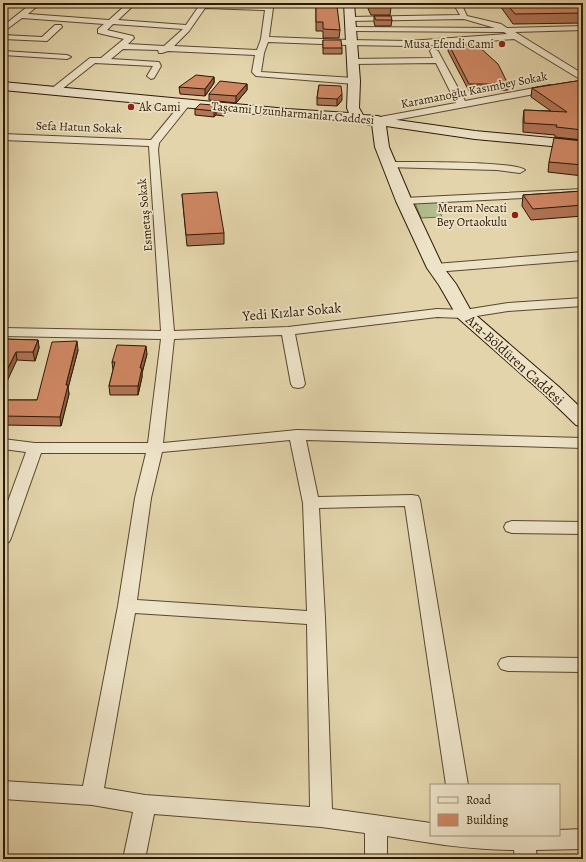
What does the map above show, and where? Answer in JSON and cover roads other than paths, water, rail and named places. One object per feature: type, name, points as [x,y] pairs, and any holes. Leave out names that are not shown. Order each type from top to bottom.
[{"type":"street","points":[[3,30],[37,3]]},
{"type":"street","points":[[103,61],[130,38],[100,31],[132,3]]},
{"type":"street","name":"Ara-Böldüren Caddesi","points":[[349,3],[354,81],[372,119],[404,201],[435,268],[447,284],[464,314],[552,391],[583,421]]},
{"type":"street","points":[[457,3],[462,10],[464,17]]},
{"type":"street","points":[[576,3],[583,7]]},
{"type":"street","points":[[143,64],[181,36],[204,4],[269,8],[265,39],[256,72],[259,74],[354,81]]},
{"type":"street","points":[[20,16],[188,27]]},
{"type":"street","points":[[350,24],[464,17],[498,26],[506,30],[583,78]]},
{"type":"street","points":[[350,24],[506,30],[583,28]]},
{"type":"street","points":[[3,37],[44,38],[58,27]]},
{"type":"street","points":[[265,39],[352,44],[472,41],[484,38],[516,36]]},
{"type":"street","points":[[430,43],[462,105]]},
{"type":"street","points":[[121,46],[165,49],[211,49],[260,53]]},
{"type":"street","points":[[3,53],[67,57]]},
{"type":"street","points":[[54,91],[93,60],[157,66],[151,76]]},
{"type":"street","points":[[353,61],[439,60]]},
{"type":"street","name":"Taşcami Uzunharmanlar Caddesi","points":[[4,86],[287,113],[323,114],[372,119],[475,135],[583,145]]},
{"type":"street","name":"Karamanoğlu Kasımbey Sokak","points":[[372,119],[462,105],[560,86]]},
{"type":"street","points":[[154,143],[186,103]]},
{"type":"street","points":[[287,113],[372,119],[401,131],[420,130],[475,135]]},
{"type":"street","name":"Sefa Hatun Sokak","points":[[3,137],[154,143]]},
{"type":"street","name":"Esmetaş Sokak","points":[[92,796],[127,606],[143,498],[155,448],[168,335],[154,182],[154,143]]},
{"type":"street","points":[[390,165],[520,170]]},
{"type":"street","points":[[404,201],[583,192]]},
{"type":"street","points":[[435,268],[583,256]]},
{"type":"street","name":"Yedi Kızlar Sokak","points":[[3,332],[168,335],[288,331],[437,313],[464,314],[508,307],[583,302]]},
{"type":"street","points":[[288,331],[298,384]]},
{"type":"street","points":[[297,435],[311,503],[316,618],[321,817]]},
{"type":"street","points":[[3,444],[35,448],[155,448],[297,435],[583,443]]},
{"type":"street","points":[[3,538],[35,448]]},
{"type":"street","points":[[311,503],[412,500],[457,784]]},
{"type":"street","points":[[512,527],[583,528]]},
{"type":"street","points":[[127,606],[316,618]]},
{"type":"street","points":[[508,664],[583,665]]},
{"type":"street","points":[[3,790],[92,796],[145,804],[321,817],[430,834]]},
{"type":"street","points":[[134,859],[145,804]]},
{"type":"street","points":[[376,825],[376,859]]},
{"type":"street","points":[[454,836],[466,837],[525,850],[583,839]]},
{"type":"place","name":"Musa Efendi Cami","points":[[502,44]]},
{"type":"place","name":"Ak Cami","points":[[131,107]]},
{"type":"place","name":"Meram Necati Bey Ortaokulu","points":[[515,215]]}]
